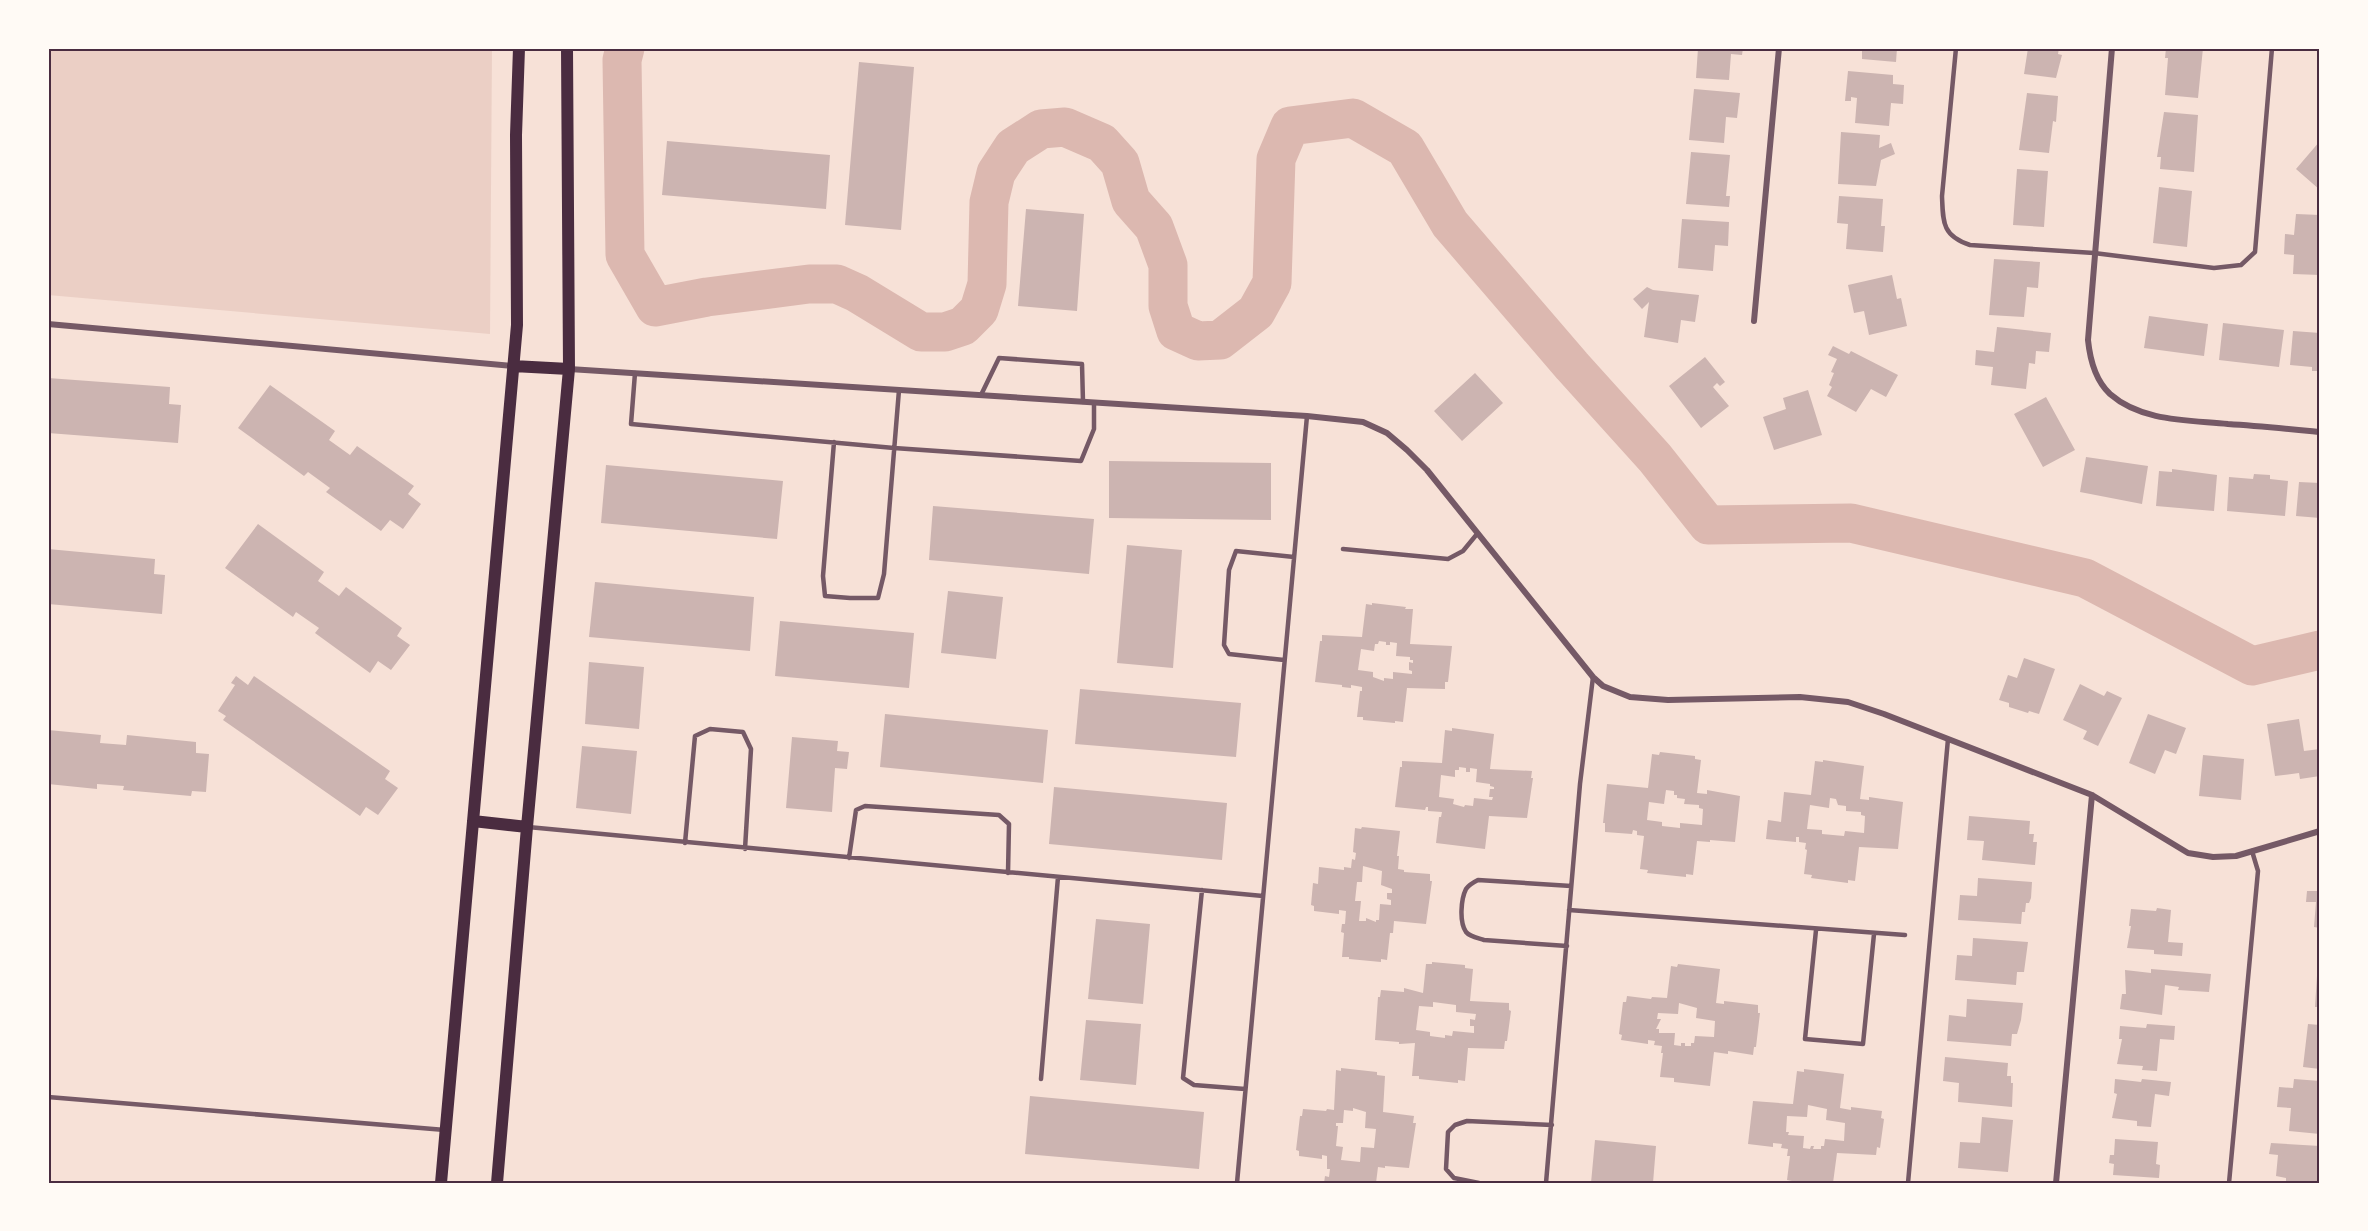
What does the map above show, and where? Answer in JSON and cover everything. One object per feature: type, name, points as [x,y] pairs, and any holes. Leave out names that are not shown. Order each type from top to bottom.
[{"type":"main road","points":[[441,1183],[513,366],[518,283],[516,135],[519,48]]},
{"type":"main road","points":[[497,1183],[569,369],[567,48]]},
{"type":"main road","points":[[513,366],[569,369]]},
{"type":"main road","points":[[473,821],[527,827]]},
{"type":"street","points":[[1754,321],[1779,48]]},
{"type":"street","points":[[2112,48],[2088,340],[2090,361],[2098,378],[2110,394],[2129,407],[2161,418],[2320,432]]},
{"type":"street","points":[[48,324],[513,366]]},
{"type":"street","points":[[569,369],[1307,416],[1363,422],[1387,434],[1427,470],[1593,677],[1603,686],[1630,697],[1668,700],[1800,697],[1848,702],[2092,795],[2188,854],[2213,857],[2236,856],[2320,831]]},
{"type":"street","points":[[2056,1183],[2092,795]]},
{"type":"lane","points":[[1956,48],[1942,196],[1942,217],[1950,236],[1970,245],[2094,253],[2214,268],[2241,265],[2255,252],[2272,48]]},
{"type":"lane","points":[[981,395],[999,358],[1082,364],[1083,402]]},
{"type":"lane","points":[[635,373],[631,424],[894,448],[1081,461],[1094,429],[1094,403]]},
{"type":"lane","points":[[834,442],[823,576],[825,596],[878,597],[884,574],[898,390]]},
{"type":"lane","points":[[1237,1183],[1307,416]]},
{"type":"lane","points":[[1343,549],[1448,559],[1463,550],[1477,534]]},
{"type":"lane","points":[[1284,660],[1229,654],[1224,645],[1229,570],[1236,551],[1294,557]]},
{"type":"lane","points":[[1546,1183],[1580,784],[1593,677]]},
{"type":"lane","points":[[685,843],[695,736],[710,729],[743,732],[751,749],[745,849]]},
{"type":"lane","points":[[1908,1183],[1948,739]]},
{"type":"lane","points":[[849,858],[856,810],[866,806],[999,815],[1009,825],[1008,873]]},
{"type":"lane","points":[[527,827],[1263,896]]},
{"type":"lane","points":[[2229,1183],[2258,871],[2252,851]]},
{"type":"lane","points":[[1041,1079],[1058,877]]},
{"type":"lane","points":[[1566,946],[1484,940],[1473,937],[1466,932],[1462,921],[1463,903],[1467,888],[1478,880],[1571,886]]},
{"type":"lane","points":[[1202,890],[1183,1078],[1194,1085],[1245,1089]]},
{"type":"lane","points":[[1569,910],[1905,935]]},
{"type":"lane","points":[[1816,930],[1805,1040],[1863,1044],[1874,934]]},
{"type":"lane","points":[[48,1097],[445,1130]]},
{"type":"lane","points":[[1479,1183],[1454,1178],[1446,1169],[1448,1132],[1455,1125],[1467,1121],[1552,1125]]},
{"type":"shaded area","points":[[48,48],[492,48],[490,334],[48,295]]},
{"type":"building","points":[[1698,48],[1743,48],[1742,55],[1731,54],[1729,80],[1696,78]]},
{"type":"building","points":[[1862,48],[1897,48],[1896,62],[1862,59]]},
{"type":"building","points":[[2028,48],[2059,48],[2058,54],[2062,55],[2056,78],[2024,74]]},
{"type":"building","points":[[2166,48],[2203,48],[2198,98],[2165,95],[2168,58],[2165,58]]},
{"type":"building","points":[[859,62],[914,67],[901,230],[845,225]]},
{"type":"building","points":[[1848,71],[1893,75],[1893,84],[1904,85],[1903,104],[1891,103],[1889,126],[1855,123],[1857,98],[1851,97],[1851,101],[1845,101]]},
{"type":"building","points":[[1694,89],[1740,93],[1737,118],[1726,117],[1724,143],[1689,140]]},
{"type":"building","points":[[2027,93],[2058,96],[2056,122],[2053,121],[2049,153],[2019,150]]},
{"type":"building","points":[[2164,112],[2198,115],[2194,172],[2160,169],[2161,157],[2157,157]]},
{"type":"building","points":[[1841,132],[1880,135],[1879,148],[1891,143],[1895,154],[1881,160],[1876,186],[1838,184]]},
{"type":"building","points":[[667,141],[830,155],[826,209],[662,195]]},
{"type":"building","points":[[2320,141],[2320,190],[2296,169]]},
{"type":"building","points":[[1691,152],[1730,155],[1726,196],[1730,196],[1729,207],[1686,204]]},
{"type":"building","points":[[2017,169],[2048,171],[2044,227],[2013,225]]},
{"type":"building","points":[[2159,187],[2192,191],[2187,247],[2153,243]]},
{"type":"building","points":[[1839,196],[1883,199],[1881,226],[1885,226],[1883,252],[1846,249],[1848,224],[1837,223]]},
{"type":"building","points":[[1026,209],[1084,214],[1077,311],[1018,306]]},
{"type":"building","points":[[2296,214],[2320,215],[2320,275],[2293,274],[2294,255],[2284,254],[2285,234],[2294,235]]},
{"type":"building","points":[[1682,219],[1729,222],[1728,246],[1715,245],[1713,271],[1678,268]]},
{"type":"building","points":[[1994,259],[2040,262],[2038,288],[2027,287],[2024,317],[1989,315]]},
{"type":"building","points":[[1892,275],[1897,299],[1901,298],[1907,326],[1869,335],[1864,311],[1854,313],[1848,285]]},
{"type":"building","points":[[1647,287],[1653,290],[1699,295],[1695,322],[1681,320],[1678,343],[1644,337],[1649,302],[1642,309],[1633,299]]},
{"type":"building","points":[[2149,316],[2208,324],[2204,356],[2144,348]]},
{"type":"building","points":[[2223,323],[2284,330],[2279,367],[2219,360]]},
{"type":"building","points":[[1997,327],[2051,333],[2049,352],[2036,351],[2035,364],[2029,363],[2026,389],[1991,385],[1993,367],[1975,365],[1976,350],[1994,352]]},
{"type":"building","points":[[2293,331],[2320,333],[2320,371],[2312,371],[2312,367],[2290,365]]},
{"type":"building","points":[[1833,346],[1849,354],[1851,351],[1898,375],[1886,397],[1871,389],[1856,412],[1827,396],[1832,387],[1829,385],[1834,373],[1831,372],[1837,359],[1828,355]]},
{"type":"building","points":[[1705,357],[1725,382],[1720,386],[1717,383],[1713,387],[1729,406],[1701,428],[1669,386]]},
{"type":"building","points":[[1475,373],[1503,403],[1462,441],[1434,411]]},
{"type":"building","points":[[48,378],[170,387],[169,404],[181,405],[178,443],[48,433]]},
{"type":"building","points":[[270,385],[335,431],[329,440],[350,455],[357,446],[414,486],[408,494],[421,504],[403,529],[390,520],[381,531],[326,492],[330,488],[308,472],[304,476],[238,428]]},
{"type":"building","points":[[1808,390],[1822,435],[1774,450],[1763,417],[1786,409],[1783,398]]},
{"type":"building","points":[[2046,397],[2075,450],[2043,467],[2014,414]]},
{"type":"building","points":[[2086,457],[2148,466],[2142,504],[2080,492]]},
{"type":"building","points":[[1109,461],[1271,463],[1271,520],[1109,518]]},
{"type":"building","points":[[606,465],[783,481],[777,539],[601,523]]},
{"type":"building","points":[[2172,469],[2217,475],[2214,511],[2156,506],[2159,471],[2172,472]]},
{"type":"building","points":[[2254,474],[2270,475],[2270,479],[2288,481],[2285,516],[2227,511],[2229,477],[2253,479]]},
{"type":"building","points":[[2299,482],[2320,483],[2320,518],[2296,516]]},
{"type":"building","points":[[933,506],[1094,519],[1089,574],[929,560]]},
{"type":"building","points":[[258,524],[324,572],[318,581],[339,596],[346,587],[402,628],[397,636],[410,645],[391,670],[378,661],[370,673],[315,633],[319,628],[296,612],[293,617],[225,568]]},
{"type":"building","points":[[1127,545],[1182,550],[1173,668],[1117,663]]},
{"type":"building","points":[[48,549],[155,559],[154,574],[165,575],[162,614],[48,604]]},
{"type":"building","points":[[595,582],[754,597],[750,651],[589,637]]},
{"type":"building","points":[[948,591],[1003,597],[996,659],[941,653]]},
{"type":"building","points":[[1372,603],[1413,609],[1410,644],[1452,646],[1448,682],[1445,682],[1445,689],[1407,688],[1403,722],[1363,720],[1363,717],[1357,717],[1362,687],[1351,685],[1351,688],[1315,682],[1322,635],[1362,637],[1366,604],[1372,605]],"holes":[[[1379,641],[1386,642],[1386,645],[1390,645],[1390,642],[1397,643],[1396,656],[1410,657],[1410,660],[1413,660],[1413,663],[1409,662],[1409,670],[1412,674],[1393,672],[1393,679],[1384,678],[1384,681],[1373,677],[1373,672],[1358,670],[1361,649],[1374,651],[1375,644]]]},
{"type":"building","points":[[780,621],[914,633],[909,688],[775,676]]},
{"type":"building","points":[[2024,658],[2055,669],[2039,714],[2009,707],[2009,703],[1999,700],[2008,675],[2017,678]]},
{"type":"building","points":[[589,662],[644,667],[639,729],[585,724]]},
{"type":"building","points":[[236,676],[248,685],[254,676],[390,771],[385,779],[398,788],[378,815],[366,807],[360,816],[223,720],[226,716],[218,711],[235,685],[231,683]]},
{"type":"building","points":[[2080,684],[2104,696],[2107,691],[2122,698],[2098,746],[2083,739],[2087,731],[2063,720]]},
{"type":"building","points":[[1080,689],[1241,703],[1236,757],[1075,744]]},
{"type":"building","points":[[885,714],[1048,730],[1043,783],[880,767]]},
{"type":"building","points":[[2148,714],[2186,728],[2176,754],[2165,750],[2155,774],[2129,763]]},
{"type":"building","points":[[2299,719],[2304,751],[2320,749],[2320,776],[2300,779],[2299,773],[2275,776],[2267,724]]},
{"type":"building","points":[[1452,728],[1494,734],[1490,769],[1532,771],[1527,818],[1489,816],[1485,849],[1436,843],[1439,817],[1442,812],[1428,811],[1428,807],[1425,810],[1395,807],[1402,761],[1442,763],[1445,730],[1452,731]],"holes":[[[1459,767],[1466,768],[1466,772],[1470,772],[1470,768],[1477,769],[1476,782],[1490,784],[1494,787],[1490,789],[1489,797],[1493,797],[1492,800],[1474,798],[1473,806],[1465,805],[1464,807],[1453,804],[1454,799],[1439,797],[1441,775],[1455,777],[1455,770],[1459,770]]]},
{"type":"building","points":[[48,730],[101,735],[100,743],[126,745],[127,735],[196,742],[196,753],[209,754],[206,792],[192,791],[191,796],[123,790],[124,786],[97,784],[97,789],[48,784]]},
{"type":"building","points":[[792,737],[838,741],[837,751],[849,752],[847,769],[835,768],[832,812],[786,808]]},
{"type":"building","points":[[582,746],[637,751],[631,814],[576,808]]},
{"type":"building","points":[[1660,752],[1695,756],[1695,759],[1701,760],[1697,793],[1707,794],[1707,790],[1740,796],[1735,842],[1697,841],[1693,875],[1686,874],[1686,877],[1647,873],[1648,870],[1640,869],[1644,836],[1637,835],[1637,831],[1633,830],[1632,834],[1605,832],[1605,823],[1603,823],[1607,784],[1648,788],[1652,754],[1659,755]],"holes":[[[1666,790],[1674,791],[1677,798],[1685,799],[1684,804],[1699,805],[1699,808],[1703,809],[1702,825],[1680,823],[1680,828],[1662,826],[1662,822],[1647,820],[1649,802],[1664,804]]]},
{"type":"building","points":[[2203,755],[2244,759],[2241,800],[2199,796]]},
{"type":"building","points":[[1823,760],[1864,766],[1860,799],[1869,800],[1869,797],[1903,802],[1898,849],[1859,847],[1855,881],[1848,880],[1848,883],[1811,878],[1812,875],[1804,874],[1807,850],[1805,849],[1806,843],[1799,842],[1799,837],[1796,837],[1796,842],[1766,839],[1768,820],[1781,822],[1784,792],[1811,795],[1815,761],[1823,762]],"holes":[[[1830,798],[1836,799],[1838,805],[1846,806],[1846,811],[1861,812],[1861,815],[1865,816],[1864,833],[1845,831],[1844,836],[1822,834],[1822,830],[1807,829],[1810,805],[1829,808]]]},
{"type":"building","points":[[1054,787],[1227,803],[1222,860],[1049,844]]},
{"type":"building","points":[[1969,816],[2030,821],[2029,834],[2034,834],[2033,842],[2037,842],[2035,865],[1982,860],[1984,841],[1967,840]]},
{"type":"building","points":[[1362,827],[1400,831],[1398,869],[1404,872],[1430,874],[1430,881],[1432,881],[1426,924],[1394,921],[1393,933],[1390,933],[1387,960],[1381,959],[1381,962],[1342,957],[1344,933],[1341,932],[1342,924],[1345,924],[1346,911],[1339,910],[1339,914],[1314,911],[1314,906],[1311,905],[1313,883],[1318,884],[1319,867],[1344,870],[1344,867],[1351,868],[1352,859],[1355,860],[1356,853],[1353,852],[1355,828],[1361,829]],"holes":[[[1363,866],[1382,871],[1381,885],[1392,889],[1392,893],[1387,893],[1387,899],[1391,900],[1391,905],[1380,904],[1379,920],[1376,922],[1366,918],[1366,921],[1359,921],[1361,901],[1355,901],[1357,882],[1362,882]]]},
{"type":"building","points":[[1978,878],[2032,882],[2031,898],[2029,903],[2026,903],[2025,912],[2022,912],[2021,924],[1958,920],[1960,895],[1977,896]]},
{"type":"building","points":[[2317,883],[2320,883],[2320,928],[2314,927],[2316,902],[2306,902],[2307,891],[2317,891]]},
{"type":"building","points":[[2157,908],[2171,910],[2168,942],[2183,943],[2182,956],[2154,954],[2154,950],[2127,948],[2131,909],[2156,911]]},
{"type":"building","points":[[1096,919],[1150,924],[1143,1004],[1088,999]]},
{"type":"building","points":[[1973,938],[2028,942],[2024,972],[2017,972],[2016,985],[1955,980],[1957,955],[1972,956]]},
{"type":"building","points":[[2318,960],[2320,960],[2320,1007],[2315,1007]]},
{"type":"building","points":[[1432,962],[1465,965],[1465,968],[1473,969],[1470,1001],[1509,1003],[1511,1011],[1504,1049],[1468,1048],[1465,1081],[1458,1080],[1458,1083],[1419,1079],[1419,1076],[1412,1076],[1415,1043],[1399,1044],[1399,1042],[1375,1040],[1378,997],[1380,997],[1381,990],[1404,992],[1404,988],[1423,993],[1426,964],[1432,964]],"holes":[[[1433,1002],[1456,1005],[1456,1012],[1476,1014],[1475,1020],[1470,1019],[1470,1026],[1474,1026],[1474,1033],[1453,1031],[1452,1036],[1445,1035],[1445,1038],[1430,1036],[1430,1032],[1416,1030],[1419,1006],[1433,1007]]]},
{"type":"building","points":[[1678,964],[1720,969],[1716,1003],[1724,1004],[1724,1001],[1758,1005],[1758,1013],[1760,1013],[1753,1055],[1728,1051],[1728,1054],[1714,1052],[1710,1086],[1674,1082],[1674,1078],[1660,1077],[1662,1046],[1654,1045],[1655,1041],[1648,1040],[1648,1044],[1621,1040],[1622,1035],[1619,1034],[1623,1002],[1626,1002],[1627,996],[1667,998],[1671,966],[1677,967]],"holes":[[[1679,1003],[1697,1008],[1696,1018],[1715,1021],[1714,1037],[1695,1036],[1691,1046],[1685,1046],[1685,1043],[1681,1043],[1681,1046],[1674,1045],[1675,1033],[1659,1033],[1659,1029],[1656,1029],[1661,1019],[1657,1019],[1658,1013],[1678,1014]]]},
{"type":"building","points":[[2151,969],[2211,974],[2209,992],[2178,990],[2179,987],[2165,985],[2162,1015],[2120,1009],[2122,994],[2126,994],[2125,970],[2151,973]]},
{"type":"building","points":[[1967,999],[2023,1003],[2021,1020],[2017,1034],[2012,1034],[2011,1046],[1947,1041],[1949,1015],[1966,1017]]},
{"type":"building","points":[[1086,1020],[1141,1024],[1136,1085],[1080,1080]]},
{"type":"building","points":[[2147,1024],[2175,1026],[2174,1040],[2160,1039],[2157,1071],[2142,1070],[2143,1066],[2117,1064],[2122,1039],[2119,1039],[2120,1026],[2146,1028]]},
{"type":"building","points":[[2308,1024],[2320,1025],[2320,1069],[2303,1067]]},
{"type":"building","points":[[1945,1057],[2008,1063],[2007,1076],[2011,1076],[2011,1083],[2013,1083],[2012,1107],[1958,1102],[1959,1083],[1943,1081]]},
{"type":"building","points":[[1341,1068],[1377,1072],[1377,1075],[1385,1076],[1383,1112],[1414,1116],[1413,1123],[1416,1123],[1409,1168],[1378,1167],[1376,1183],[1324,1183],[1325,1176],[1329,1177],[1330,1169],[1327,1169],[1327,1156],[1322,1155],[1322,1159],[1299,1156],[1299,1151],[1296,1150],[1303,1109],[1334,1110],[1336,1070],[1341,1071]],"holes":[[[1353,1108],[1366,1112],[1365,1128],[1376,1129],[1374,1148],[1361,1147],[1360,1162],[1341,1160],[1343,1147],[1336,1146],[1338,1126],[1336,1123],[1343,1123],[1344,1110],[1353,1111]]]},
{"type":"building","points":[[1804,1069],[1844,1074],[1840,1108],[1882,1111],[1881,1118],[1884,1119],[1880,1148],[1877,1147],[1876,1155],[1837,1153],[1833,1183],[1792,1183],[1787,1180],[1790,1156],[1787,1156],[1788,1149],[1781,1148],[1782,1144],[1773,1143],[1773,1147],[1748,1144],[1753,1101],[1793,1104],[1797,1071],[1804,1072]],"holes":[[[1808,1105],[1827,1109],[1826,1120],[1845,1123],[1844,1141],[1825,1139],[1821,1149],[1813,1149],[1814,1146],[1810,1149],[1803,1148],[1804,1136],[1788,1135],[1789,1132],[1786,1132],[1787,1116],[1807,1117]]]},
{"type":"building","points":[[2115,1079],[2171,1082],[2169,1096],[2155,1094],[2151,1127],[2137,1126],[2137,1121],[2112,1118],[2117,1094],[2114,1093]]},
{"type":"building","points":[[2294,1079],[2320,1081],[2320,1134],[2289,1131],[2291,1108],[2277,1107],[2279,1087],[2293,1088]]},
{"type":"building","points":[[1030,1096],[1204,1112],[1199,1169],[1025,1154]]},
{"type":"building","points":[[1982,1117],[2013,1120],[2008,1172],[1958,1168],[1960,1142],[1980,1143]]},
{"type":"building","points":[[2115,1139],[2158,1142],[2156,1164],[2160,1165],[2159,1178],[2113,1175],[2114,1164],[2109,1163],[2110,1155],[2114,1155]]},
{"type":"building","points":[[1595,1140],[1656,1146],[1653,1183],[1591,1183]]},
{"type":"building","points":[[2271,1143],[2320,1146],[2320,1183],[2286,1183],[2286,1178],[2276,1176],[2278,1155],[2269,1154]]},
{"type":"waterway","points":[[625,48],[622,60],[625,255],[655,307],[707,297],[809,284],[837,284],[857,293],[921,332],[945,332],[963,326],[979,310],[987,284],[989,202],[996,173],[1013,147],[1041,129],[1065,127],[1102,143],[1120,163],[1131,201],[1154,227],[1168,265],[1168,306],[1176,331],[1198,341],[1220,340],[1256,312],[1272,283],[1276,159],[1290,126],[1353,118],[1405,148],[1450,224],[1572,366],[1655,458],[1708,525],[1851,523],[2085,578],[2252,666],[2320,650]]}]
